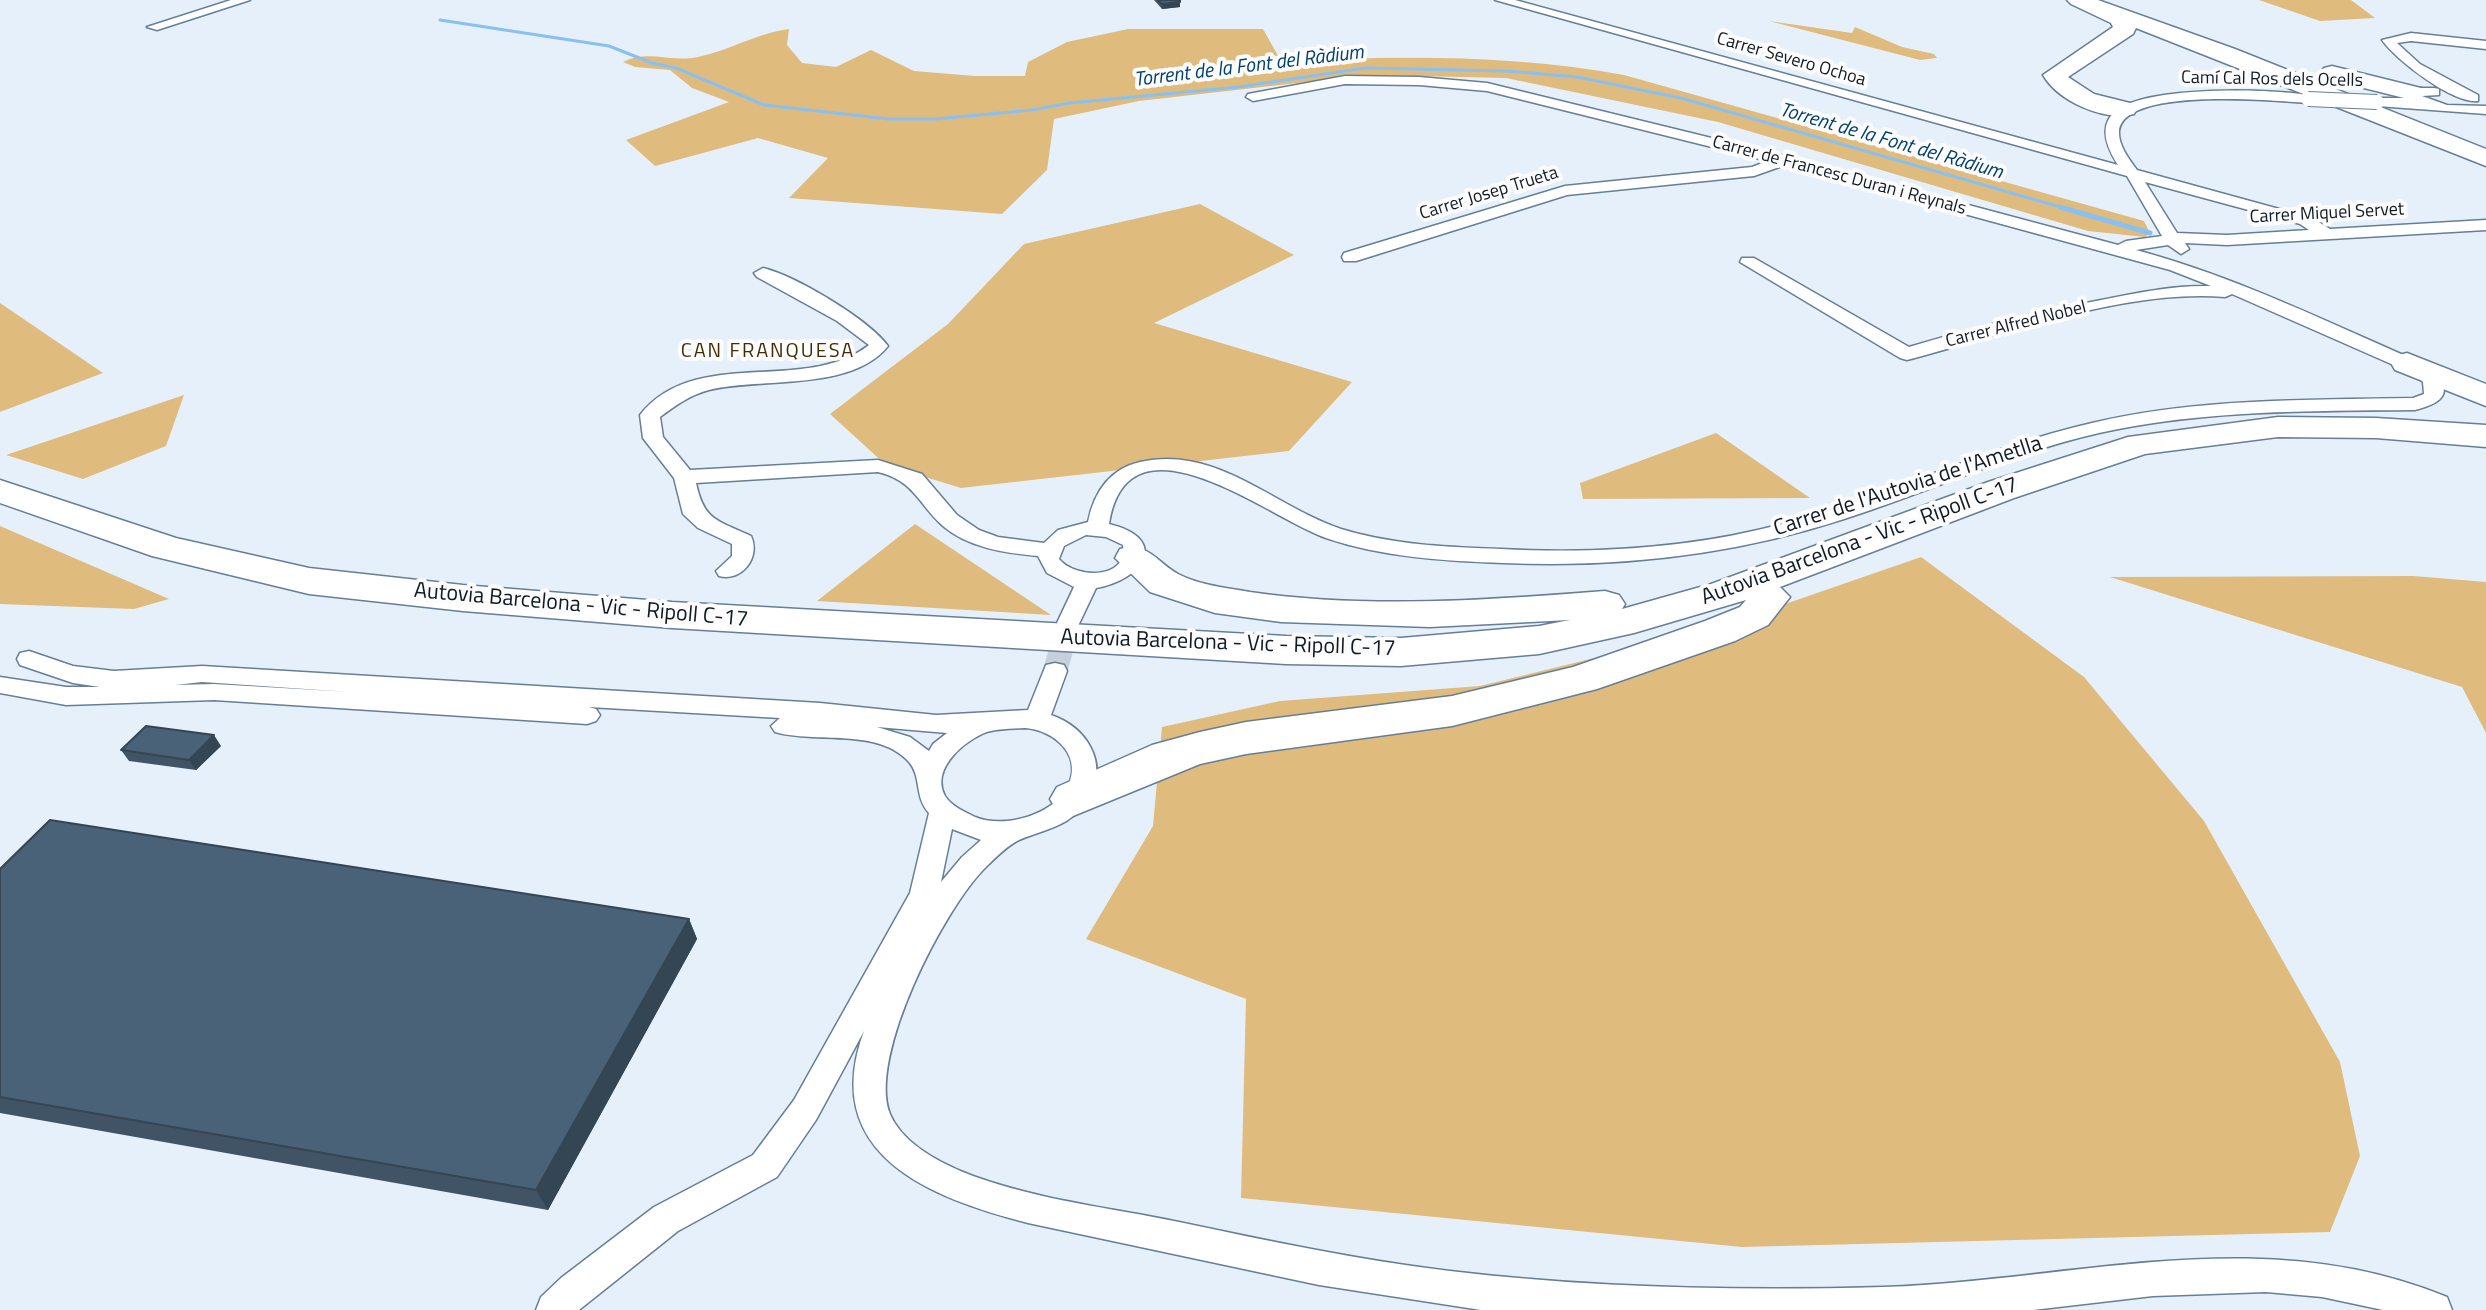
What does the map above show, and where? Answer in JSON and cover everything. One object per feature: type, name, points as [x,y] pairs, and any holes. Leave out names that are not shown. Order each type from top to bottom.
[{"type":"highway","points":[[2076,0],[2124,23],[2125,29],[2055,75],[2074,94],[2125,109]]},
{"type":"highway","points":[[2076,0],[2241,61],[2486,158]]},
{"type":"highway","points":[[2093,0],[2486,149]]},
{"type":"highway","points":[[2151,21],[2418,98]]},
{"type":"highway","points":[[2106,42],[2129,36],[2164,38],[2241,61]]},
{"type":"highway","points":[[2407,363],[2486,396]]},
{"type":"highway","points":[[2433,398],[2486,403]]},
{"type":"highway","name":"Autovia Barcelona - Vic - Ripoll C-17","points":[[0,491],[166,548],[309,581],[463,598],[672,615],[1286,650],[1401,652],[1539,640],[1634,620],[1725,593],[2100,455],[2188,436],[2292,427],[2376,428],[2486,436]]},
{"type":"highway","name":"Autovia Barcelona - Vic - Ripoll C-17","points":[[0,513],[186,576],[280,595],[457,620],[1398,672],[1570,656],[1656,636],[2116,472],[2208,453],[2298,445],[2386,445],[2486,453]]},
{"type":"highway","points":[[1134,558],[1141,569],[1180,591],[1243,605],[1437,614],[1580,606],[1629,601],[1725,579],[1934,504],[2001,490]]},
{"type":"highway","points":[[1073,799],[1168,757],[1200,748],[1246,738],[1452,711],[1582,679],[1720,631],[1754,616],[1770,597]]},
{"type":"street","points":[[153,27],[244,0]]},
{"type":"street","name":"Carrer Severo Ochoa","points":[[1501,0],[2070,159],[2306,221],[2326,234]]},
{"type":"street","points":[[2483,106],[2437,86],[2388,40],[2392,37],[2486,45]]},
{"type":"street","name":"Carrer de Francesc Duran i Reynals","points":[[1253,97],[1345,80],[1419,81],[1487,87],[1784,160],[2098,245],[2158,249]]},
{"type":"street","points":[[2418,98],[2437,86]]},
{"type":"street","name":"Camí Cal Ros dels Ocells","points":[[2125,109],[2176,97],[2377,102],[2418,98]]},
{"type":"street","points":[[2418,98],[2483,106]]},
{"type":"street","points":[[2125,109],[2113,123],[2112,129],[2118,153],[2134,176],[2158,249],[2172,274],[2183,285]]},
{"type":"street","name":"Carrer Severo Ochoa","points":[[2070,159],[2097,160],[2118,153]]},
{"type":"street","name":"Carrer Josep Trueta","points":[[1350,257],[1565,191],[1754,171],[1784,160]]},
{"type":"street","name":"Carrer Miquel Servet","points":[[2158,249],[2211,240],[2486,225]]},
{"type":"street","points":[[2158,249],[2183,285]]},
{"type":"street","points":[[2158,249],[2183,285]]},
{"type":"street","name":"Carrer Alfred Nobel","points":[[1748,262],[1907,354],[1993,326],[2183,285],[2263,300],[2407,363]]},
{"type":"street","points":[[727,571],[743,558],[743,541],[706,523],[691,509],[684,477],[653,438],[650,415],[662,402],[682,391],[726,380],[802,373],[858,362],[872,355],[879,346],[875,339],[853,325],[763,273]]},
{"type":"street","points":[[2407,363],[2433,382],[2433,398]]},
{"type":"street","name":"Carrer de l'Autovia de l'Ametlla","points":[[1098,528],[1106,492],[1117,481],[1148,465],[1166,464],[1198,468],[1218,475],[1301,520],[1335,534],[1429,550],[1519,557],[1632,553],[1734,541],[1795,527],[2047,441],[2097,427],[2196,413],[2415,404],[2433,398]]},
{"type":"street","points":[[684,477],[878,466],[899,470],[914,476],[949,520],[966,531],[1005,546],[1049,550]]},
{"type":"street","points":[[1085,528],[1098,528],[1127,537],[1134,547],[1134,558],[1128,567],[1118,575],[1088,582],[1061,575],[1048,559],[1049,550],[1062,536],[1085,528]]},
{"type":"street","points":[[1069,623],[1088,582]]},
{"type":"street","points":[[29,659],[59,673],[109,680],[232,675],[822,712],[928,724],[978,724],[1011,717],[1037,719],[1066,732],[1081,749],[1086,770],[1082,785],[1073,799],[1045,821],[1007,832],[982,831],[960,825],[942,814],[932,800],[928,785],[929,770],[948,743],[978,724]]},
{"type":"street","points":[[1037,719],[1055,671]]},
{"type":"street","points":[[0,685],[66,696],[227,692],[815,729],[870,735],[897,742],[912,751],[929,770]]},
{"type":"street","points":[[554,1310],[574,1290],[655,1226],[765,1166],[785,1143],[924,894],[931,869],[933,843],[942,814]]},
{"type":"street","points":[[1007,832],[969,866],[933,922],[881,1026],[870,1080],[872,1107],[882,1131],[898,1148],[918,1166],[979,1194],[1245,1255],[1408,1283],[1566,1300],[1740,1306],[1895,1304],[1979,1299],[2185,1273],[2336,1280],[2397,1294],[2434,1310]]},
{"type":"shaded area","points":[[2259,0],[2351,0],[2375,18],[2320,21]]},
{"type":"shaded area","points":[[1769,21],[1852,33],[1855,27],[1902,47],[1934,54],[1937,58],[1920,60]]},
{"type":"shaded area","points":[[789,29],[787,45],[802,63],[836,67],[871,50],[914,71],[975,76],[1025,76],[1028,62],[1067,42],[1128,29],[1263,29],[1281,61],[1453,58],[1582,68],[1624,75],[2144,221],[2150,233],[2145,237],[2088,231],[1718,122],[1506,78],[1368,75],[1139,101],[1054,119],[1047,170],[1002,214],[789,198],[828,158],[758,138],[655,166],[626,140],[729,102],[692,88],[670,70],[635,67],[623,62],[651,56],[698,57]]},
{"type":"shaded area","points":[[1200,204],[1294,255],[1154,323],[1352,382],[1289,451],[961,488],[886,465],[830,414],[948,324],[1024,244]]},
{"type":"shaded area","points":[[0,303],[103,373],[0,412]]},
{"type":"shaded area","points":[[184,395],[166,446],[83,479],[6,455]]},
{"type":"shaded area","points":[[1716,433],[1810,498],[1583,499],[1580,483]]},
{"type":"shaded area","points":[[915,524],[1051,615],[817,601]]},
{"type":"shaded area","points":[[0,526],[169,599],[134,609],[0,604]]},
{"type":"shaded area","points":[[1921,557],[2084,677],[2204,821],[2340,1062],[2360,1156],[2330,1232],[1742,1247],[1241,1198],[1246,999],[1086,939],[1153,826],[1162,727],[1280,701],[1480,686],[1713,629]]},
{"type":"shaded area","points":[[2413,576],[2486,582],[2486,733],[2462,687],[2110,577]]},
{"type":"building","points":[[1158,0],[1180,0],[1180,2],[1162,4]]},
{"type":"building","points":[[146,726],[214,735],[189,760],[121,750]]},
{"type":"building","points":[[50,820],[689,919],[536,1190],[0,1097],[0,869]]},
{"type":"waterway","name":"Torrent de la Font del Ràdium","points":[[440,20],[609,46],[652,63],[676,68],[764,105],[888,119],[936,119],[1032,110],[1070,103],[1238,87],[1365,68],[1507,71],[1577,77],[1681,98],[2067,209]]},
{"type":"waterway","name":"Torrent de la Font del Ràdium","points":[[2060,207],[2150,233]]},
{"type":"tunnel","points":[[1055,671],[1069,623]]},
{"type":"district","name":"CAN FRANQUESA","points":[[768,352]]}]
